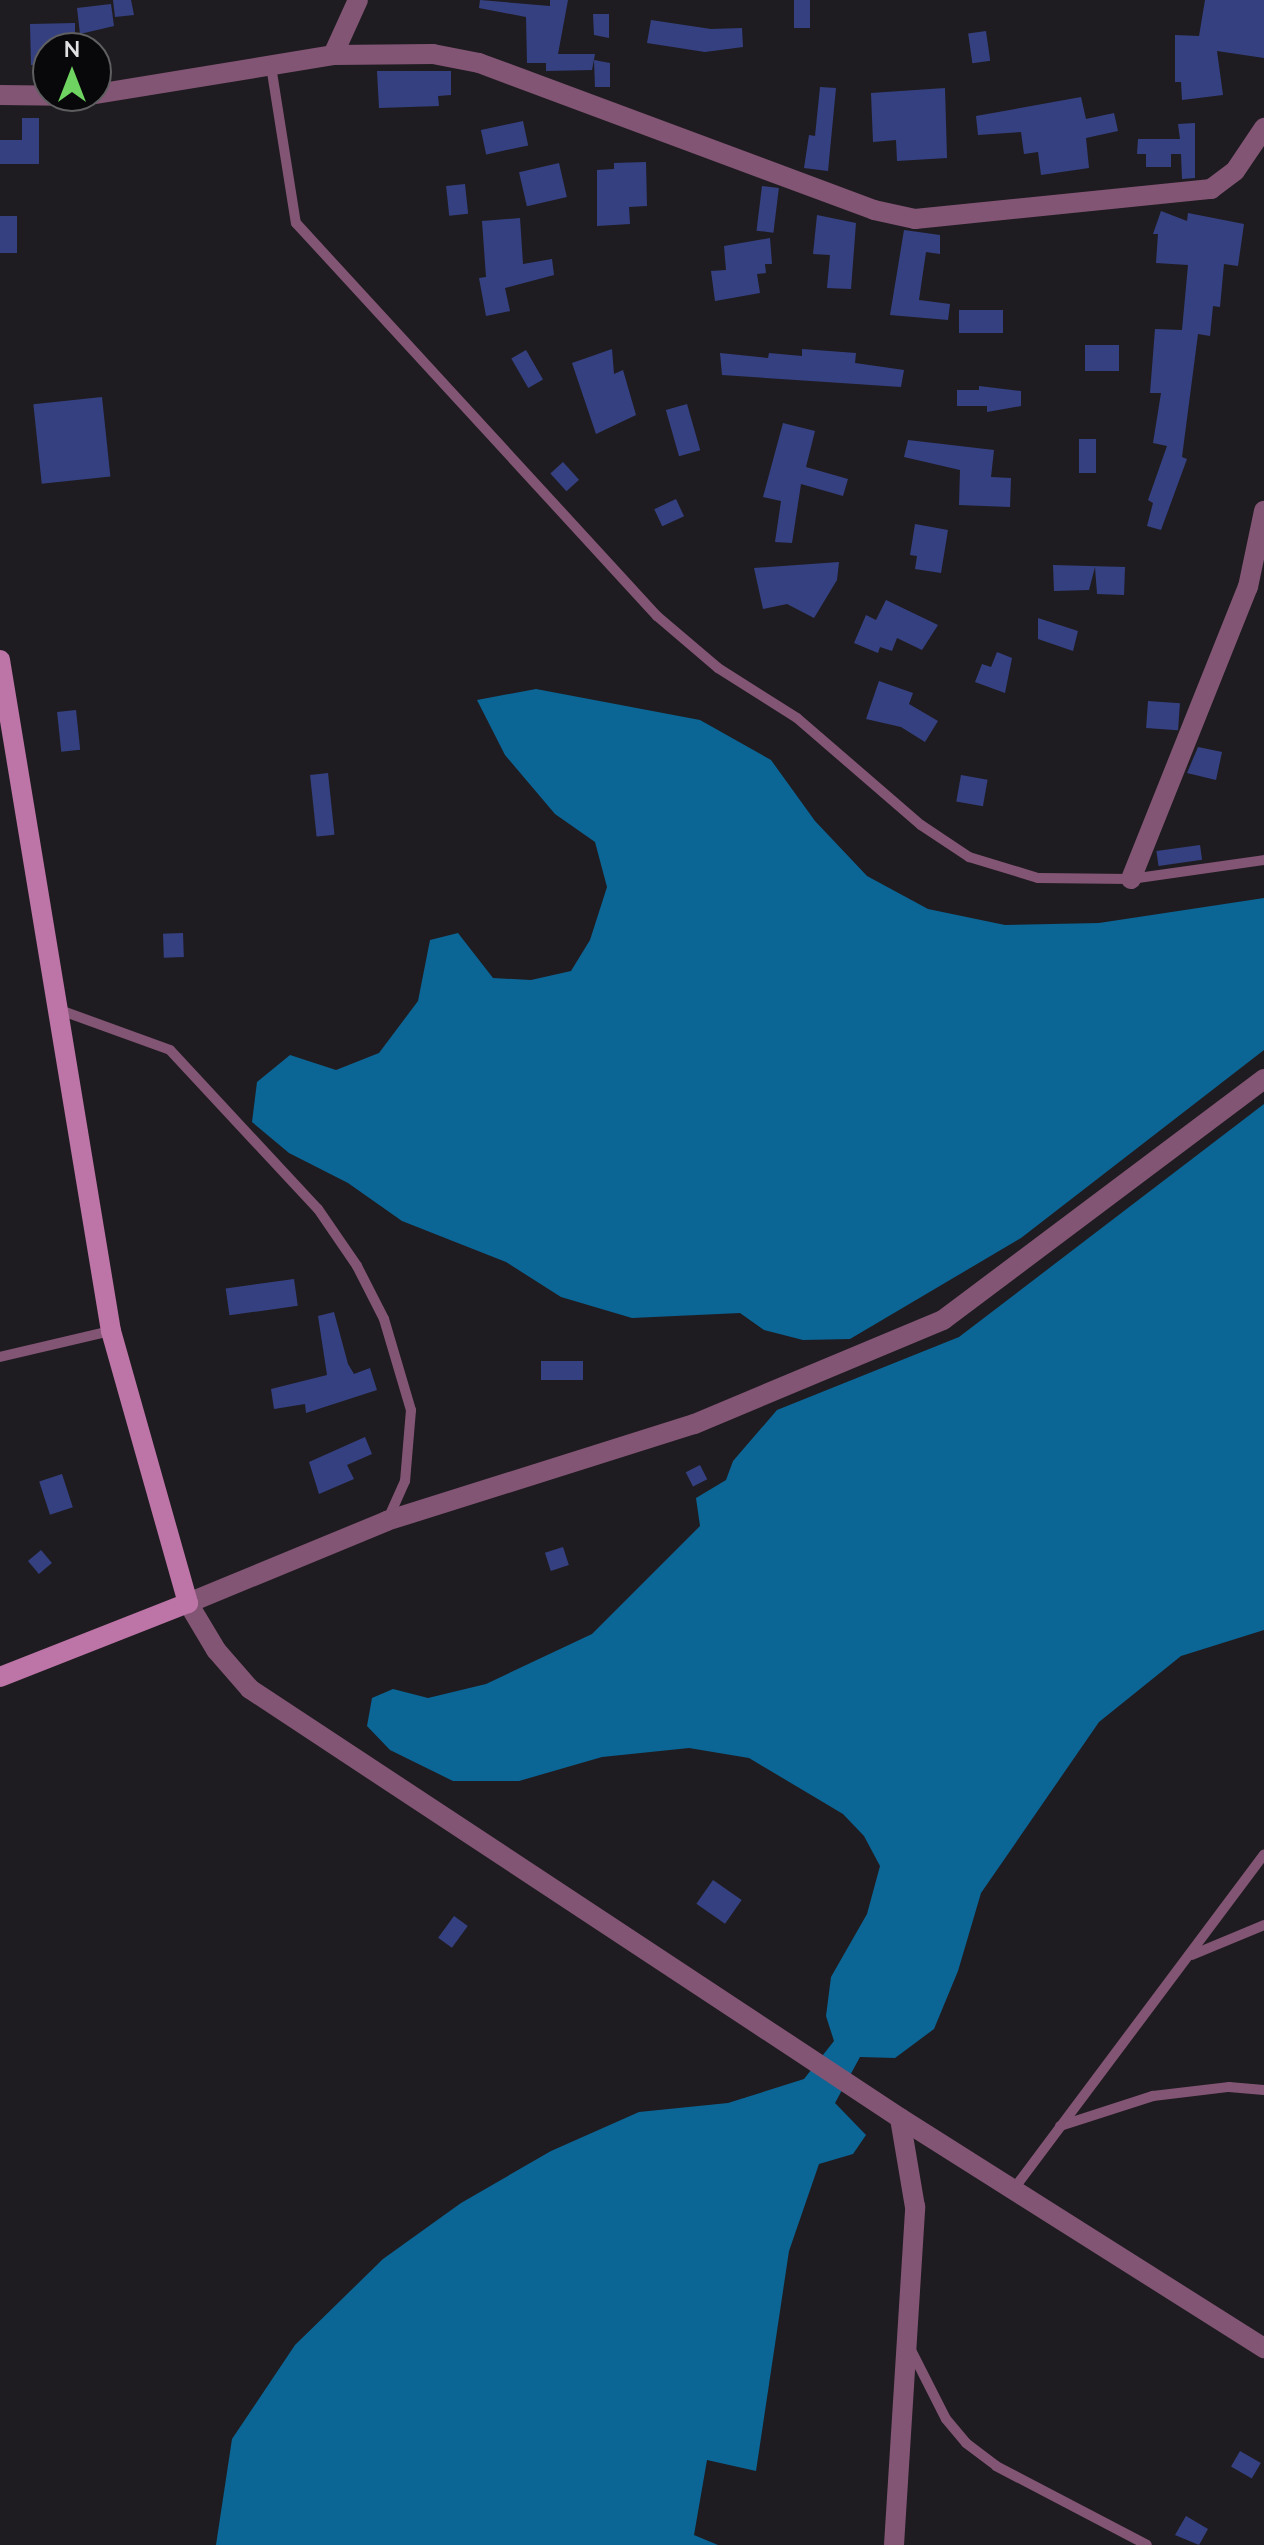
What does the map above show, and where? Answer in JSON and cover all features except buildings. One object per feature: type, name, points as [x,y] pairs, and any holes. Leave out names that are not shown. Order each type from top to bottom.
[{"type":"main road","points":[[0,660],[3,696],[111,1331],[188,1603],[0,1677]]},
{"type":"street","points":[[333,55],[358,0]]},
{"type":"street","points":[[112,91],[333,55],[433,54],[479,63],[874,210],[915,219],[1211,189],[1235,171],[1264,128]]},
{"type":"street","points":[[0,95],[32,95]]},
{"type":"street","points":[[1131,879],[1248,587],[1264,511]]},
{"type":"street","points":[[1264,1079],[943,1320],[694,1424],[387,1521],[188,1603],[216,1650],[250,1689],[900,2118],[1264,2348]]},
{"type":"street","points":[[894,2545],[915,2207],[900,2118]]},
{"type":"lane","points":[[271,66],[296,223],[657,616],[718,668],[797,718],[921,825],[969,857],[1038,878],[1131,879],[1264,860]]},
{"type":"lane","points":[[57,1009],[170,1050],[318,1209],[357,1266],[384,1319],[411,1410],[405,1481],[387,1521]]},
{"type":"lane","points":[[0,1357],[111,1331]]},
{"type":"lane","points":[[1013,2190],[1264,1855]]},
{"type":"lane","points":[[1191,1956],[1264,1925]]},
{"type":"lane","points":[[1060,2126],[1153,2096],[1229,2087],[1264,2090]]},
{"type":"lane","points":[[907,2341],[938,2406],[966,2443],[996,2466],[1147,2545]]},
{"type":"water","points":[[536,689],[700,720],[771,760],[815,821],[867,876],[928,909],[1005,925],[1099,923],[1264,898],[1264,1050],[1021,1238],[850,1339],[803,1340],[764,1330],[740,1313],[632,1318],[561,1297],[506,1262],[402,1221],[348,1183],[289,1153],[252,1122],[257,1082],[290,1055],[336,1070],[379,1053],[418,1001],[430,940],[458,933],[493,978],[531,980],[571,971],[590,940],[607,887],[595,842],[555,814],[505,755],[477,700]]},
{"type":"water","points":[[1264,1104],[1264,1630],[1181,1656],[1099,1722],[981,1893],[958,1971],[934,2029],[895,2058],[860,2057],[835,2103],[866,2135],[853,2154],[819,2164],[789,2251],[756,2471],[707,2460],[694,2535],[718,2545],[216,2545],[232,2439],[295,2345],[383,2259],[461,2203],[551,2151],[639,2112],[728,2103],[804,2079],[834,2041],[826,2016],[831,1977],[867,1914],[880,1866],[864,1836],[843,1814],[749,1758],[689,1748],[602,1757],[519,1781],[453,1781],[390,1750],[367,1726],[372,1698],[393,1689],[428,1698],[486,1684],[592,1634],[700,1526],[696,1498],[726,1480],[733,1461],[777,1410],[959,1337]]}]
